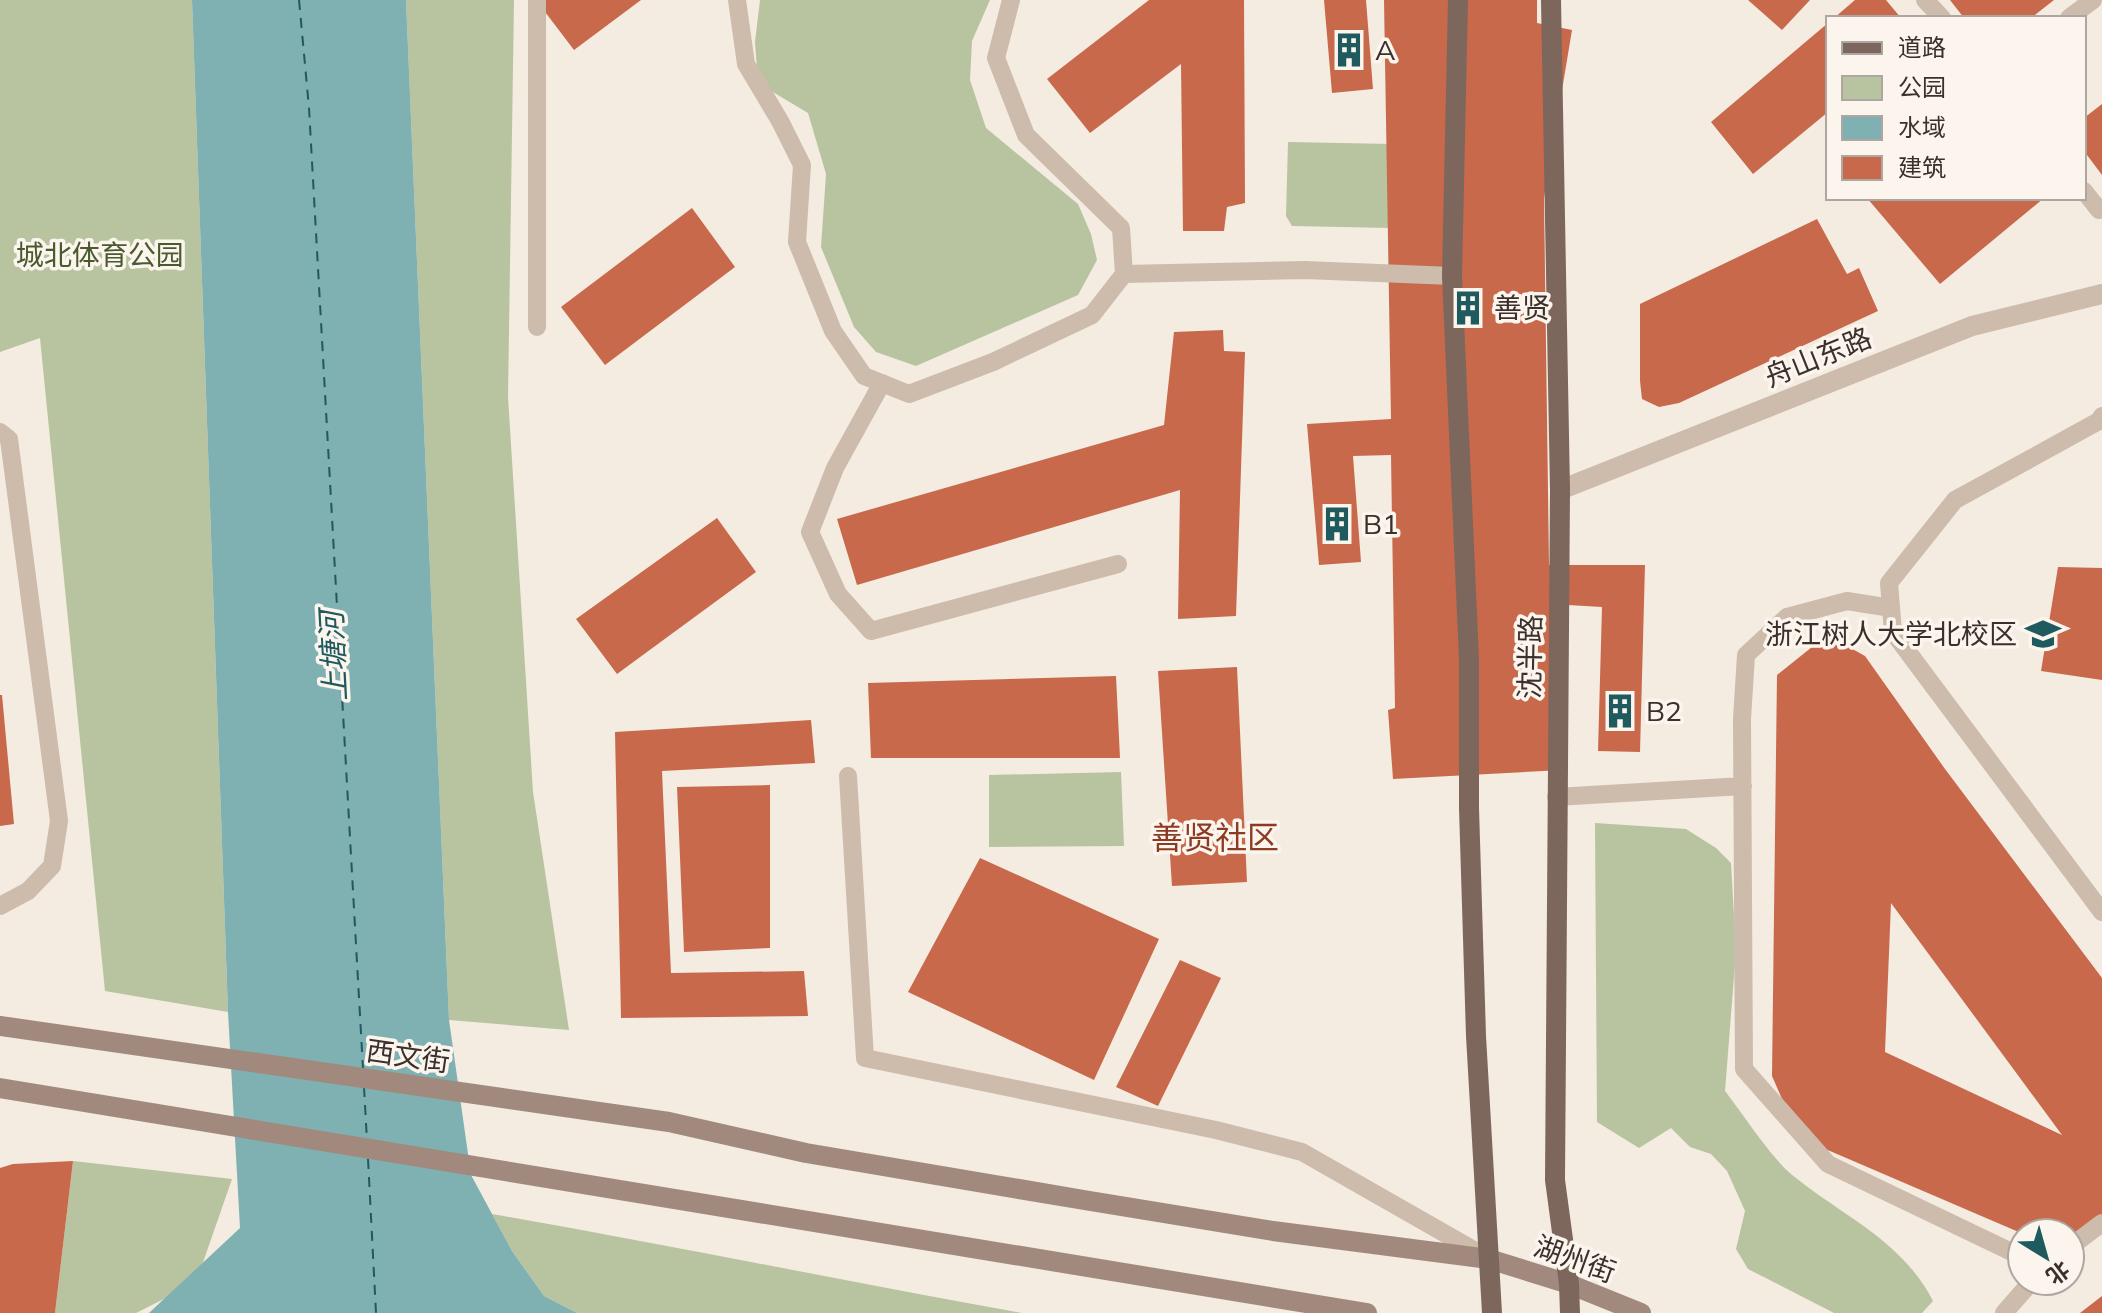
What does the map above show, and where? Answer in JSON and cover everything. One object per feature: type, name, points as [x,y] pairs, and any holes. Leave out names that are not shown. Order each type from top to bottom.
[{"type":"main road","points":[[1458,0],[1452,276],[1469,659],[1469,808],[1476,1036],[1492,1313]]},
{"type":"main road","name":"沈半路","points":[[1551,0],[1560,490],[1555,1180],[1570,1313]]},
{"type":"main road","name":"西文街","points":[[0,1026],[669,1122],[806,1153],[1273,1231],[1489,1259]]},
{"type":"main road","points":[[1,1088],[1367,1313]]},
{"type":"main road","name":"湖州街","points":[[1489,1259],[1569,1284],[1641,1313]]},
{"type":"street","name":"舟山东路","points":[[1560,490],[1972,326],[2102,294]]},
{"type":"lane","points":[[537,0],[537,327]]},
{"type":"lane","points":[[737,0],[746,64],[802,165],[797,242],[833,331],[864,376],[909,394],[993,362],[1092,315],[1124,274],[1121,228],[1026,135],[996,58],[1011,0]]},
{"type":"lane","points":[[1925,0],[1940,16]]},
{"type":"lane","points":[[2072,16],[2093,0]]},
{"type":"lane","points":[[2086,194],[2099,210]]},
{"type":"lane","points":[[1124,274],[1305,270],[1452,276]]},
{"type":"lane","points":[[882,383],[835,468],[810,532],[838,594],[871,631],[1118,564]]},
{"type":"lane","points":[[2102,416],[2099,421],[1955,500],[1889,583],[1893,632],[2102,912]]},
{"type":"lane","points":[[0,432],[9,439],[59,821],[52,866],[28,891],[0,906]]},
{"type":"lane","points":[[1891,608],[1847,601],[1787,617],[1746,655],[1742,719],[1744,1069],[1828,1164],[2006,1249]]},
{"type":"lane","points":[[848,776],[865,1058],[1216,1130],[1302,1152],[1489,1259]]},
{"type":"lane","points":[[1556,797],[1743,786]]},
{"type":"lane","points":[[2004,1313],[2018,1297]]},
{"type":"green space","name":"城北体育公园","points":[[0,0],[192,0],[228,1012],[105,991],[40,338],[0,352]]},
{"type":"green space","points":[[406,0],[514,0],[508,397],[533,792],[569,1030],[449,1020]]},
{"type":"green space","points":[[760,0],[990,0],[972,41],[970,80],[986,128],[1078,204],[1091,234],[1097,260],[1078,295],[916,366],[876,352],[854,327],[821,247],[826,174],[808,113],[758,83],[755,42]]},
{"type":"green space","points":[[1288,142],[1393,144],[1391,228],[1292,226],[1286,216]]},
{"type":"green space","points":[[1121,772],[1124,846],[989,847],[989,775]]},
{"type":"green space","points":[[1595,823],[1686,829],[1716,848],[1731,863],[1736,951],[1725,1091],[1791,1174],[1870,1230],[1905,1261],[1933,1301],[1922,1313],[1834,1313],[1748,1269],[1736,1249],[1745,1211],[1727,1171],[1711,1154],[1690,1147],[1671,1128],[1639,1148],[1597,1122]]},
{"type":"green space","points":[[73,1161],[232,1179],[200,1271],[172,1295],[136,1313],[55,1313]]},
{"type":"green space","points":[[492,1214],[1022,1313],[577,1313],[544,1296],[512,1251]]},
{"type":"water","name":"上塘河","points":[[192,0],[406,0],[449,1020],[471,1175],[512,1251],[544,1296],[577,1313],[149,1313],[240,1228],[228,1012]]},
{"type":"building","points":[[536,0],[641,0],[574,50]]},
{"type":"building","points":[[1149,0],[1244,0],[1245,203],[1227,207],[1224,231],[1183,231],[1181,64],[1090,133],[1047,79]]},
{"type":"building","name":"A","points":[[1324,0],[1366,0],[1373,89],[1332,93]]},
{"type":"building","name":"善贤","points":[[1384,0],[1537,0],[1537,23],[1572,30],[1544,198],[1549,565],[1645,565],[1640,752],[1598,751],[1602,607],[1551,604],[1562,770],[1393,779],[1388,710],[1395,708],[1391,455],[1353,456],[1361,562],[1319,565],[1307,424],[1391,419]]},
{"type":"building","points":[[1748,0],[1810,0],[1782,30]]},
{"type":"building","points":[[1855,0],[1886,0],[1899,16],[1836,16]]},
{"type":"building","points":[[1950,0],[2054,0],[2034,16],[1962,16]]},
{"type":"building","points":[[1826,25],[1826,114],[1753,174],[1711,122]]},
{"type":"building","points":[[2102,104],[2102,175],[2086,154],[2086,116]]},
{"type":"building","points":[[1869,200],[2042,200],[1940,284]]},
{"type":"building","points":[[692,208],[735,267],[605,365],[561,307]]},
{"type":"building","points":[[1817,219],[1847,274],[1859,268],[1878,311],[1679,403],[1659,407],[1642,399],[1640,304]]},
{"type":"building","points":[[1223,330],[1224,351],[1245,352],[1236,616],[1178,619],[1180,490],[857,585],[837,519],[1164,425],[1174,332]]},
{"type":"building","points":[[717,518],[756,572],[617,674],[576,619]]},
{"type":"building","points":[[2058,567],[2102,568],[2102,680],[2041,671]]},
{"type":"building","points":[[1838,641],[1865,656],[1945,769],[2102,978],[2102,1216],[2086,1228],[2086,1217],[2006,1217],[2006,1227],[1816,1145],[1789,1115],[1772,1076],[1777,675],[1812,647]],"holes":[[[1891,903],[2062,1135],[1885,1052]]]},
{"type":"building","points":[[1237,667],[1247,882],[1172,886],[1158,671]]},
{"type":"building","points":[[1116,676],[1120,758],[871,758],[868,683]]},
{"type":"building","points":[[0,695],[14,824],[0,826]]},
{"type":"building","points":[[811,720],[815,763],[662,771],[671,973],[804,971],[808,1016],[621,1018],[615,732]]},
{"type":"building","points":[[770,785],[770,948],[684,952],[677,787]]},
{"type":"building","points":[[980,858],[1159,939],[1094,1080],[908,992]]},
{"type":"building","points":[[1180,960],[1221,978],[1158,1106],[1116,1087]]},
{"type":"building","points":[[73,1161],[55,1313],[0,1313],[0,1168],[13,1164]]},
{"type":"building","points":[[2102,1296],[2102,1313],[2080,1313]]},
{"type":"ferry route","points":[[299,0],[309,108],[363,1069]]},
{"type":"ferry route","points":[[364,1087],[367,1141]]},
{"type":"ferry route","points":[[368,1159],[376,1313]]},
{"type":"place","name":"A","points":[[1349,50]]},
{"type":"place","name":"善贤","points":[[1468,308]]},
{"type":"place","name":"B1","points":[[1337,524]]},
{"type":"place","name":"浙江树人大学北校区","points":[[2043,634]]},
{"type":"place","name":"B2","points":[[1620,711]]},
{"type":"district","name":"善贤社区","points":[[1215,838]]}]
